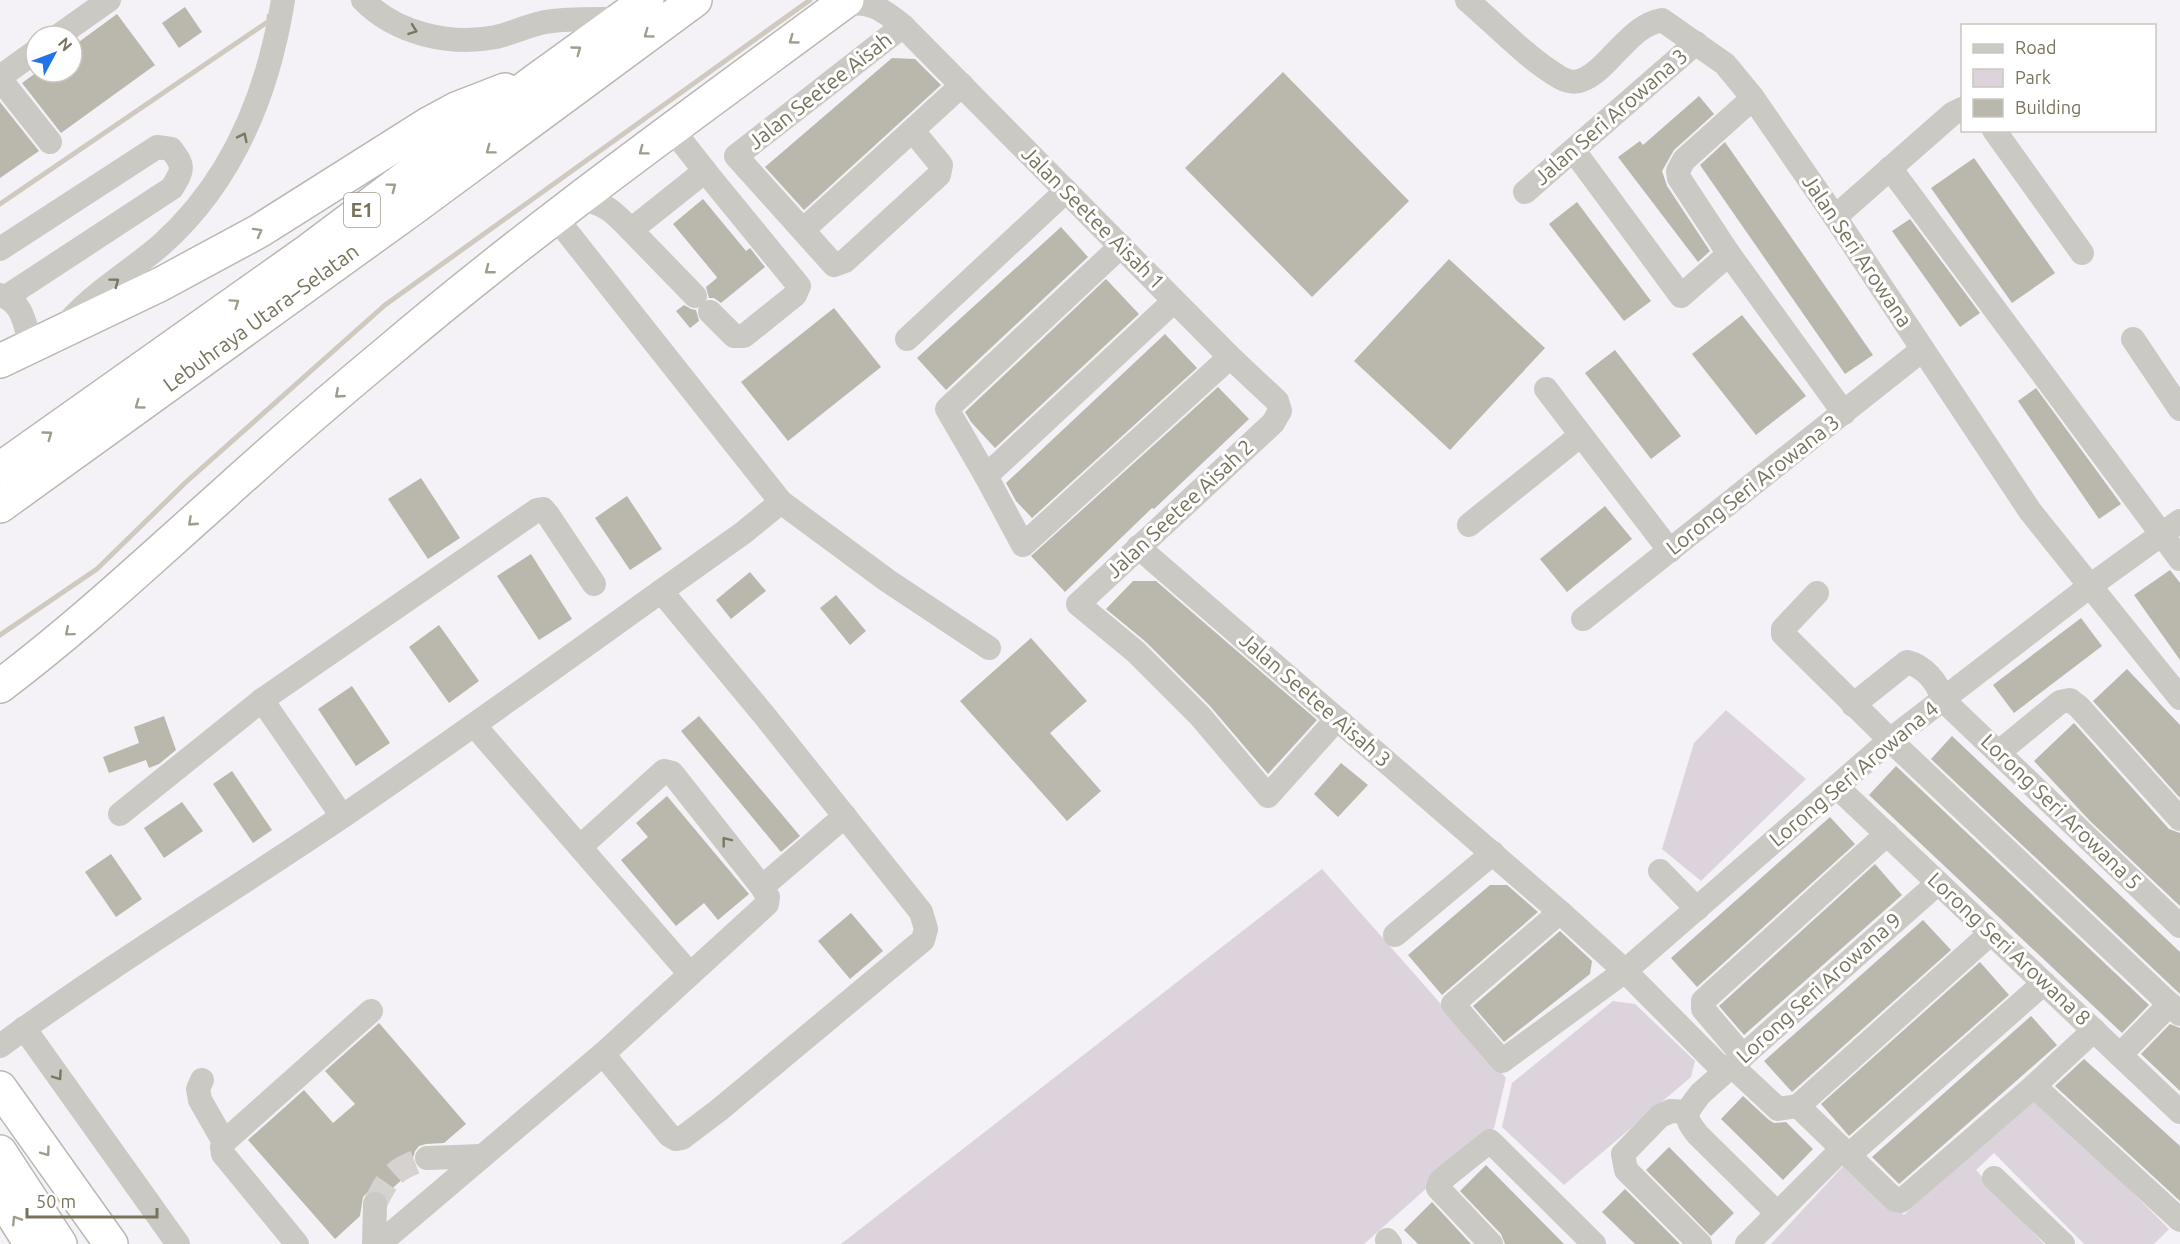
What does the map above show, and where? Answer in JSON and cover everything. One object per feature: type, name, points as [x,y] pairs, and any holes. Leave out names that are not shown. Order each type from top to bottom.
[{"type":"highway","name":"Lebuhraya Utara–Selatan","points":[[0,506],[196,348],[308,251],[646,0]]},
{"type":"highway","name":"Lebuhraya Utara–Selatan","points":[[0,469],[196,348],[412,209],[695,0]]},
{"type":"highway","points":[[0,686],[52,647],[113,595],[218,499],[460,292],[567,208],[843,3]]},
{"type":"highway","points":[[0,361],[161,284],[260,231],[430,123],[456,109],[490,94],[535,81]]},
{"type":"highway","points":[[0,1088],[111,1244]]},
{"type":"highway","points":[[0,1152],[60,1244]]},
{"type":"highway","points":[[0,1195],[31,1244]]},
{"type":"street","points":[[75,24],[110,0]]},
{"type":"street","points":[[0,249],[157,147],[171,148],[181,162],[181,173],[172,188],[3,296],[20,308],[44,340],[139,264],[181,227],[208,194],[238,146],[258,103],[283,0]]},
{"type":"street","points":[[363,0],[381,15],[397,24],[445,39],[480,40],[549,21],[620,19]]},
{"type":"street","name":"Jalan Seetee Aisah 1","points":[[888,0],[903,26]]},
{"type":"street","name":"Jalan Seri Arowana","points":[[1467,0],[1540,64],[1556,76],[1568,81],[1581,81],[1598,70],[1640,28],[1650,22],[1662,20],[1725,64],[1753,98],[1835,217],[2030,511],[2180,698]]},
{"type":"street","name":"Jalan Seetee Aisah 1","points":[[843,3],[867,3],[882,10],[903,26],[1174,301],[1277,401],[1280,411]]},
{"type":"street","name":"Jalan Seetee Aisah","points":[[803,230],[736,156],[903,26]]},
{"type":"street","name":"Jalan Seri Arowana 3","points":[[1525,192],[1696,43]]},
{"type":"street","points":[[24,60],[0,78],[50,142]]},
{"type":"street","points":[[913,131],[941,165],[939,175],[845,261],[834,265],[803,230],[962,85]]},
{"type":"street","points":[[1753,98],[1684,160],[1678,171],[1679,178],[1729,254],[1844,413]]},
{"type":"street","points":[[1835,217],[1952,114],[1961,110]]},
{"type":"street","points":[[672,129],[799,286],[795,295],[744,336],[734,336],[608,207],[596,202],[567,208],[781,502],[888,581],[989,648]]},
{"type":"street","points":[[1995,132],[2082,253]]},
{"type":"street","points":[[1574,151],[1681,296],[1729,254]]},
{"type":"street","points":[[1890,168],[2171,528],[2180,559]]},
{"type":"street","points":[[631,230],[705,171]]},
{"type":"street","points":[[907,339],[1066,191]]},
{"type":"street","points":[[1121,246],[947,409],[1023,545],[1230,357]]},
{"type":"street","points":[[986,476],[1174,301]]},
{"type":"street","points":[[2133,339],[2180,409]]},
{"type":"street","name":"Lorong Seri Arowana 3","points":[[1583,619],[1922,350]]},
{"type":"street","points":[[1546,389],[1670,550]]},
{"type":"street","name":"Jalan Seetee Aisah 2","points":[[1280,411],[1273,423],[1078,604],[1136,652],[1200,716],[1269,796],[1337,719]]},
{"type":"street","points":[[1469,525],[1581,435]]},
{"type":"street","points":[[0,1046],[474,725],[743,533],[781,502]]},
{"type":"street","points":[[120,814],[262,700],[537,510],[543,509],[548,515],[594,584]]},
{"type":"street","name":"Lorong Seri Arowana 4","points":[[1560,912],[1453,1004],[1503,1061],[1625,971],[1890,740],[2090,586],[2171,528]]},
{"type":"street","name":"Jalan Seetee Aisah 3","points":[[1138,547],[1733,1064]]},
{"type":"street","points":[[603,1054],[669,1135],[676,1139],[682,1138],[923,940],[926,929],[921,912],[661,591]]},
{"type":"street","points":[[1817,593],[1783,629],[1783,634],[1853,705],[2175,1009],[2120,1055]]},
{"type":"street","name":"Lorong Seri Arowana 5","points":[[1853,705],[1907,662],[1917,664],[1939,686],[1942,699],[2180,926]]},
{"type":"street","points":[[262,700],[342,816]]},
{"type":"street","points":[[1999,752],[2060,702],[2070,700],[2079,707],[2180,819]]},
{"type":"street","points":[[474,725],[690,974]]},
{"type":"street","points":[[376,1244],[603,1054],[767,904],[768,897],[762,887],[672,773],[664,771],[580,847]]},
{"type":"street","name":"Lorong Seri Arowana 8","points":[[1837,787],[2180,1112]]},
{"type":"street","points":[[762,887],[845,816]]},
{"type":"street","points":[[1887,834],[1703,1001],[1703,1009],[1733,1064],[1778,1109],[1798,1106],[1991,933]]},
{"type":"street","points":[[1395,935],[1493,854]]},
{"type":"street","points":[[1660,871],[1697,909]]},
{"type":"street","name":"Lorong Seri Arowana 9","points":[[1694,1103],[1733,1064],[1938,883]]},
{"type":"street","points":[[1747,1244],[1777,1213],[1846,1152],[2044,983]]},
{"type":"street","points":[[297,1244],[223,1154],[222,1147],[224,1142],[371,1011]]},
{"type":"street","points":[[24,1028],[178,1244]]},
{"type":"street","points":[[1798,1106],[1895,1200],[1901,1201],[2034,1086],[2094,1030]]},
{"type":"street","points":[[202,1080],[198,1089],[200,1100],[224,1142]]},
{"type":"street","points":[[2034,1086],[2180,1220]]},
{"type":"street","points":[[1694,1103],[1687,1122],[1777,1213]]},
{"type":"street","points":[[1694,1103],[1660,1116],[1623,1154],[1626,1170],[1700,1244]]},
{"type":"street","points":[[1491,1244],[1438,1188],[1440,1181],[1490,1141],[1594,1244]]},
{"type":"street","points":[[427,1158],[482,1156]]},
{"type":"street","points":[[1994,1178],[2063,1244]]},
{"type":"street","points":[[375,1204],[376,1244]]},
{"type":"green space","points":[[1726,710],[1806,779],[1701,881],[1662,849],[1694,743]]},
{"type":"green space","points":[[1322,869],[1506,1078],[1494,1128],[1364,1244],[841,1244]]},
{"type":"green space","points":[[1613,1001],[1635,1004],[1695,1061],[1691,1077],[1564,1185],[1502,1127],[1512,1083]]},
{"type":"green space","points":[[2034,1094],[2169,1229],[2154,1244],[2084,1244],[1994,1153],[1976,1170],[2044,1244],[1771,1244],[1846,1163],[1904,1215]]},
{"type":"building","points":[[185,7],[202,32],[179,48],[162,23]]},
{"type":"building","points":[[117,14],[155,65],[61,133],[22,83],[84,84],[84,38]]},
{"type":"building","points":[[892,58],[915,59],[941,85],[804,210],[765,167]]},
{"type":"building","points":[[1283,72],[1409,201],[1312,297],[1185,168]]},
{"type":"building","points":[[1699,96],[1714,114],[1674,150],[1662,171],[1667,186],[1710,251],[1698,262],[1618,157],[1640,141],[1643,145]]},
{"type":"building","points":[[0,102],[39,151],[0,178]]},
{"type":"building","points":[[1725,142],[1873,355],[1845,374],[1700,165]]},
{"type":"building","points":[[1974,158],[2055,273],[2012,303],[1931,188]]},
{"type":"building","points":[[703,199],[746,251],[750,248],[765,267],[721,303],[714,298],[709,298],[706,287],[717,278],[716,276],[673,224]]},
{"type":"building","points":[[1577,202],[1651,301],[1624,321],[1549,224]]},
{"type":"building","points":[[1910,219],[1980,313],[1960,327],[1892,231]]},
{"type":"building","points":[[1061,227],[1088,257],[946,390],[917,358]]},
{"type":"building","points":[[1449,259],[1545,348],[1450,450],[1354,361]]},
{"type":"building","points":[[1106,279],[1139,314],[995,448],[965,412]]},
{"type":"building","points":[[684,305],[696,310],[699,321],[690,328],[676,311]]},
{"type":"building","points":[[834,308],[881,367],[788,441],[741,382]]},
{"type":"building","points":[[1742,315],[1806,396],[1756,435],[1692,354]]},
{"type":"building","points":[[1165,334],[1197,368],[1032,518],[1016,501],[1006,483]]},
{"type":"building","points":[[1615,350],[1681,436],[1651,459],[1585,373]]},
{"type":"building","points":[[1218,387],[1249,419],[1065,592],[1031,556]]},
{"type":"building","points":[[2036,388],[2121,504],[2099,519],[2018,401]]},
{"type":"building","points":[[421,478],[460,538],[428,559],[388,499]]},
{"type":"building","points":[[627,496],[662,549],[630,570],[595,518]]},
{"type":"building","points":[[1605,506],[1632,539],[1567,592],[1540,559]]},
{"type":"building","points":[[531,554],[572,619],[539,640],[497,576]]},
{"type":"building","points":[[2170,570],[2180,583],[2180,660],[2134,595]]},
{"type":"building","points":[[750,572],[766,591],[731,619],[716,600]]},
{"type":"building","points":[[1133,581],[1156,581],[1317,720],[1268,774],[1210,706],[1146,642],[1106,609]]},
{"type":"building","points":[[836,595],[866,631],[850,645],[820,608]]},
{"type":"building","points":[[2081,618],[2102,646],[2014,713],[1993,685]]},
{"type":"building","points":[[439,625],[479,681],[449,703],[409,647]]},
{"type":"building","points":[[1031,638],[1087,701],[1050,733],[1101,791],[1067,821],[960,701]]},
{"type":"building","points":[[2127,669],[2180,725],[2180,798],[2093,701]]},
{"type":"building","points":[[352,686],[390,743],[356,766],[318,709]]},
{"type":"building","points":[[164,716],[176,750],[159,764],[149,768],[146,760],[109,773],[103,757],[139,743],[134,727]]},
{"type":"building","points":[[699,716],[800,836],[781,852],[681,731]]},
{"type":"building","points":[[2074,723],[2169,829],[2180,833],[2180,906],[2091,822],[2034,761]]},
{"type":"building","points":[[1952,736],[2180,952],[2180,994],[1931,759]]},
{"type":"building","points":[[1341,763],[1368,785],[1338,817],[1314,794]]},
{"type":"building","points":[[1896,766],[2149,1005],[2122,1033],[1869,795]]},
{"type":"building","points":[[232,771],[272,830],[253,843],[213,784]]},
{"type":"building","points":[[667,796],[749,894],[718,920],[704,903],[676,926],[621,860],[648,837],[636,823]]},
{"type":"building","points":[[182,802],[203,831],[164,858],[144,828]]},
{"type":"building","points":[[1830,817],[1855,844],[1697,987],[1671,958]]},
{"type":"building","points":[[111,854],[142,899],[116,917],[85,872]]},
{"type":"building","points":[[1875,864],[1902,895],[1744,1035],[1719,1006]]},
{"type":"building","points":[[1490,885],[1507,885],[1538,912],[1442,995],[1408,955]]},
{"type":"building","points":[[851,913],[883,951],[850,979],[818,941]]},
{"type":"building","points":[[1923,920],[1951,950],[1792,1092],[1764,1061]]},
{"type":"building","points":[[1560,931],[1592,961],[1590,974],[1504,1042],[1473,1006]]},
{"type":"building","points":[[1980,962],[2009,995],[1849,1136],[1821,1104]]},
{"type":"building","points":[[2031,1016],[2057,1045],[1899,1184],[1872,1157]]},
{"type":"building","points":[[379,1023],[466,1124],[444,1143],[419,1146],[413,1158],[416,1167],[385,1195],[376,1190],[368,1192],[363,1197],[360,1216],[335,1239],[248,1140],[304,1090],[333,1123],[355,1104],[325,1071]]},
{"type":"building","points":[[2170,1024],[2180,1028],[2180,1091],[2141,1054]]},
{"type":"building","points":[[2084,1059],[2180,1146],[2180,1201],[2055,1086]]},
{"type":"building","points":[[1743,1096],[1769,1120],[1774,1123],[1786,1122],[1813,1149],[1783,1180],[1721,1119]]},
{"type":"building","points":[[1669,1147],[1734,1213],[1711,1236],[1646,1170]]},
{"type":"building","points":[[1486,1165],[1564,1244],[1505,1244],[1501,1234],[1460,1191]]},
{"type":"building","points":[[1625,1189],[1680,1244],[1635,1244],[1602,1212]]},
{"type":"building","points":[[1432,1202],[1471,1244],[1418,1244],[1404,1230]]},
{"type":"waterway","points":[[0,635],[97,569],[185,483],[385,305],[810,0]]},
{"type":"waterway","points":[[0,204],[269,21],[269,16]]},
{"type":"tunnel","points":[[375,1204],[389,1179],[408,1165],[427,1158]]}]
